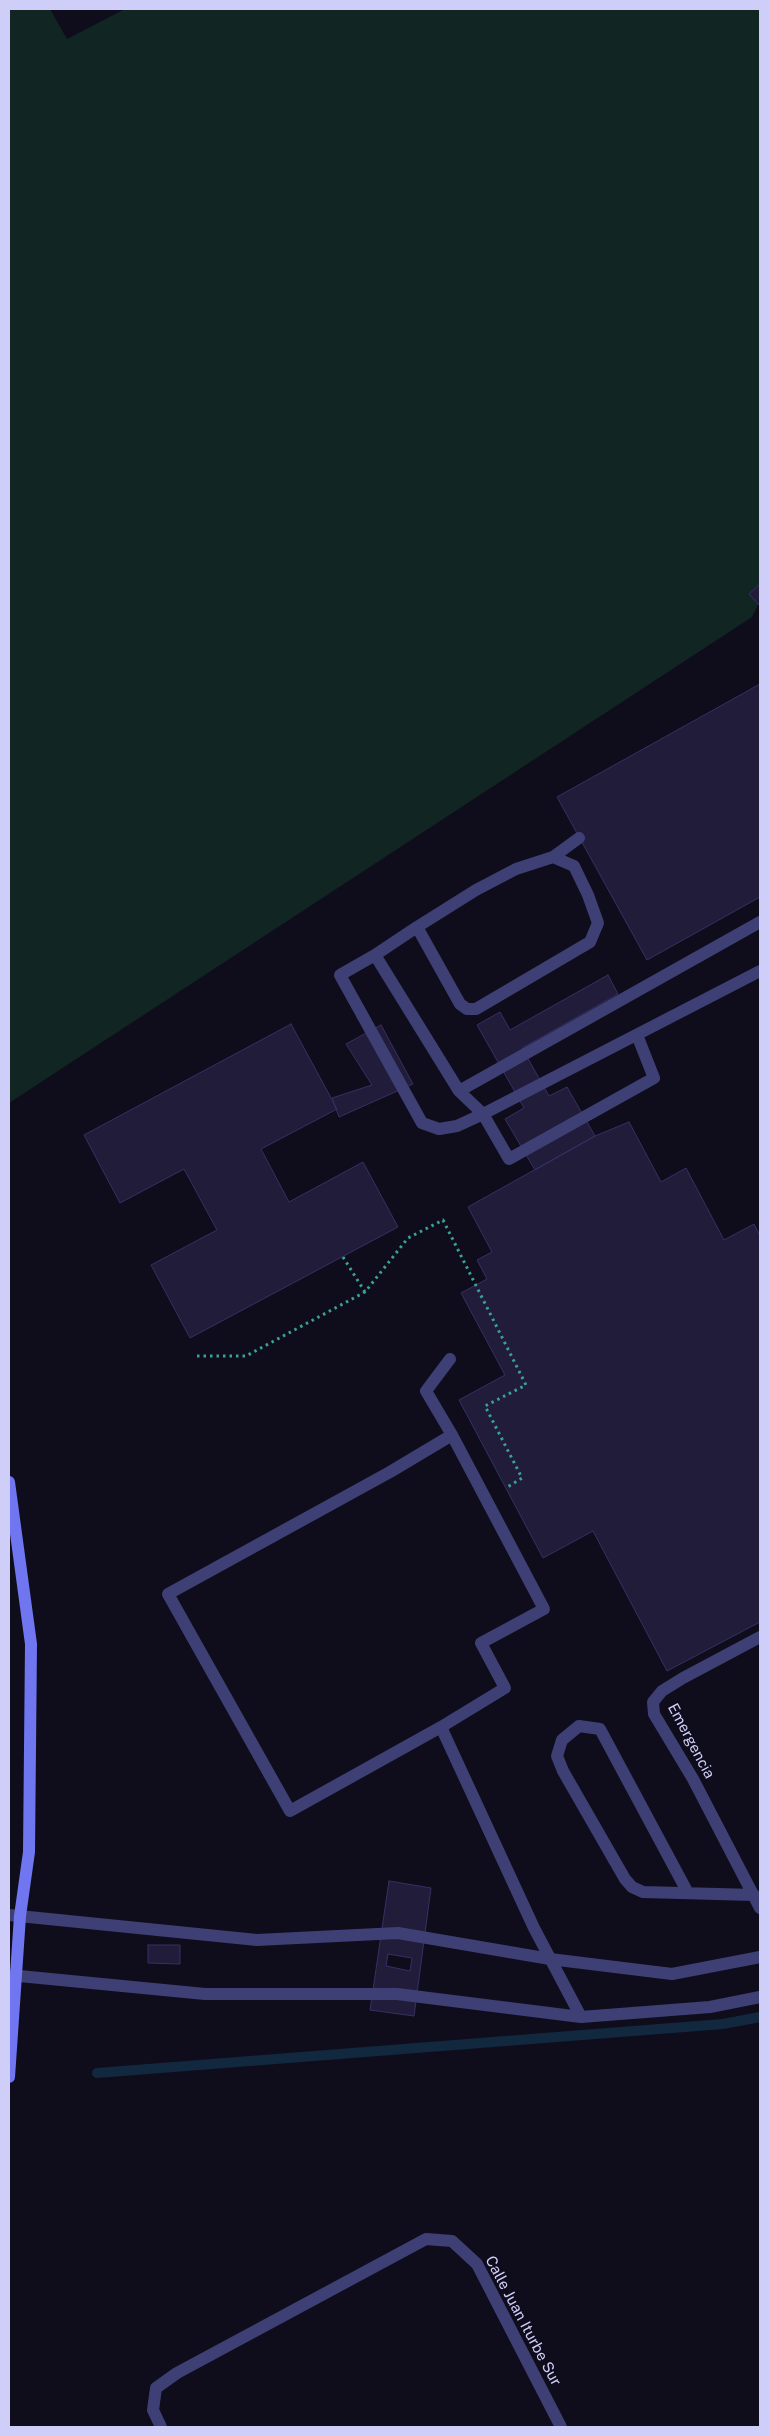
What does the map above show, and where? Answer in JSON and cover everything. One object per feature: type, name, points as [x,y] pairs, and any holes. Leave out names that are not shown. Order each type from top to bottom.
[{"type":"main road","points":[[9,1482],[31,1644],[29,1852],[15,1915],[9,2077]]},
{"type":"street","points":[[579,838],[553,857],[516,870],[476,890],[340,975],[422,1123],[439,1129],[457,1126],[760,971]]},
{"type":"street","points":[[417,927],[460,1004],[466,1009],[476,1009],[590,942],[598,923],[588,895],[574,866],[553,857]]},
{"type":"street","points":[[459,1091],[760,922]]},
{"type":"street","points":[[374,955],[459,1091],[483,1114],[509,1158],[654,1078],[637,1034]]},
{"type":"street","points":[[450,1359],[426,1390],[452,1435],[544,1609],[481,1642],[505,1688],[441,1727],[290,1811],[168,1594],[390,1472],[452,1435]]},
{"type":"street","name":"Emergencia","points":[[760,1637],[683,1678],[662,1692],[653,1702],[654,1714],[693,1779],[760,1908]]},
{"type":"street","points":[[688,1893],[600,1729],[579,1726],[562,1740],[557,1756],[562,1771],[624,1879],[632,1887],[643,1892],[754,1895]]},
{"type":"street","points":[[441,1727],[550,1959],[581,2017]]},
{"type":"street","points":[[15,1915],[257,1940],[398,1933],[550,1959],[672,1974],[760,1957]]},
{"type":"street","points":[[12,1975],[205,1994],[397,1994],[581,2017],[710,2007],[760,1997]]},
{"type":"street","name":"Calle Juan Iturbe Sur","points":[[161,2427],[153,2410],[156,2388],[177,2374],[426,2238],[452,2241],[477,2264],[561,2427]]},
{"type":"path","points":[[197,1356],[246,1356],[365,1292],[408,1238],[443,1220],[526,1385],[485,1406],[522,1478]]},
{"type":"path","points":[[343,1256],[365,1292]]},
{"type":"green space","points":[[9,9],[50,9],[67,39],[125,9],[760,9],[760,601],[752,617],[9,1103]]},
{"type":"building","points":[[760,584],[760,606],[749,594]]},
{"type":"building","points":[[760,684],[760,897],[647,960],[557,797]]},
{"type":"building","points":[[608,975],[618,994],[522,1048],[549,1096],[567,1087],[595,1136],[535,1170],[505,1119],[524,1108],[477,1025],[500,1012],[510,1030]]},
{"type":"building","points":[[291,1024],[337,1109],[261,1149],[289,1202],[363,1162],[398,1227],[190,1338],[151,1265],[217,1230],[184,1169],[120,1203],[84,1135]]},
{"type":"building","points":[[381,1025],[413,1084],[339,1117],[332,1098],[372,1085],[346,1044]]},
{"type":"building","points":[[629,1122],[661,1182],[686,1168],[724,1240],[754,1224],[760,1236],[760,1622],[667,1671],[593,1531],[543,1558],[459,1400],[505,1375],[461,1293],[487,1279],[477,1260],[492,1252],[468,1207],[595,1136]]},
{"type":"building","points":[[389,1881],[431,1888],[414,2016],[370,2010]]},
{"type":"building","points":[[148,1945],[180,1945],[180,1964],[148,1963]]},
{"type":"building","points":[[388,1954],[412,1958],[410,1971],[386,1966]]},
{"type":"waterway","points":[[97,2073],[723,2024],[760,2017]]}]
